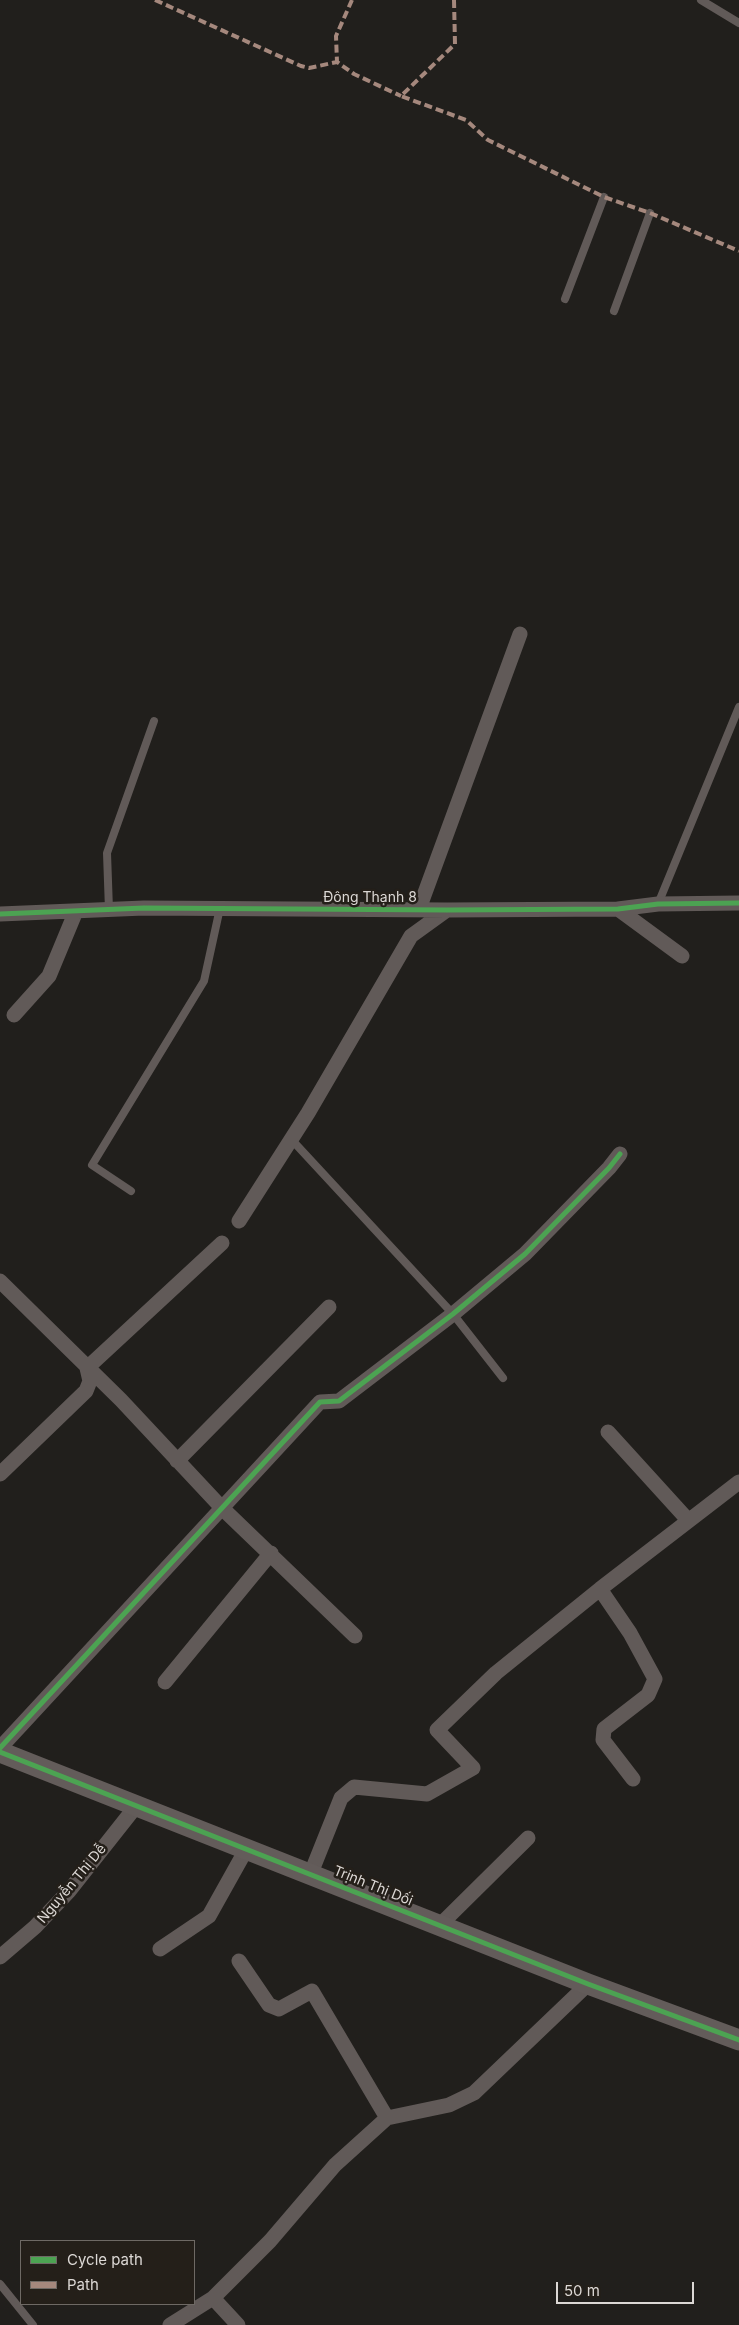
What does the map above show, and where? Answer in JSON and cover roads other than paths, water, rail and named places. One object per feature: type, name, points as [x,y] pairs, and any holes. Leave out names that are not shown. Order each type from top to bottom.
[{"type":"street","points":[[419,909],[520,634]]},
{"type":"street","name":"Đông Thạnh 8","points":[[0,914],[220,908],[618,909],[658,904],[739,903]]},
{"type":"street","points":[[618,909],[682,956]]},
{"type":"street","points":[[240,1221],[367,1014],[411,936],[448,910]]},
{"type":"street","points":[[14,1015],[49,976],[76,911]]},
{"type":"street","points":[[0,1748],[320,1402],[339,1401],[453,1314],[525,1254],[609,1168],[620,1154]]},
{"type":"street","points":[[88,1368],[222,1243]]},
{"type":"street","points":[[0,1281],[121,1400],[222,1508],[355,1636]]},
{"type":"street","points":[[177,1461],[329,1307]]},
{"type":"street","points":[[0,1474],[86,1391],[90,1381],[88,1368]]},
{"type":"street","points":[[608,1432],[688,1520]]},
{"type":"street","points":[[311,1874],[341,1798],[354,1787],[427,1794],[473,1768],[437,1730],[496,1673],[600,1589],[739,1482]]},
{"type":"street","points":[[165,1682],[271,1554]]},
{"type":"street","points":[[600,1589],[630,1633],[655,1679],[648,1695],[604,1729],[603,1740],[633,1778]]},
{"type":"street","name":"Trịnh Thị Dối","points":[[0,1752],[588,1984],[739,2040]]},
{"type":"street","name":"Nguyễn Thị Dễ","points":[[0,1957],[35,1927],[69,1892],[137,1805]]},
{"type":"street","points":[[440,1925],[528,1838]]},
{"type":"street","points":[[160,1949],[208,1916],[247,1848]]},
{"type":"street","points":[[239,1961],[268,2005],[279,2009],[312,1991],[387,2118]]},
{"type":"street","points":[[170,2325],[213,2298],[270,2241],[335,2165],[387,2118],[449,2105],[474,2093],[512,2059],[588,1984]]},
{"type":"street","points":[[213,2298],[238,2325]]},
{"type":"lane","points":[[701,0],[739,23]]},
{"type":"lane","points":[[565,300],[604,197]]},
{"type":"lane","points":[[614,312],[650,213]]},
{"type":"lane","points":[[658,904],[739,707]]},
{"type":"lane","points":[[109,910],[107,853],[154,721]]},
{"type":"lane","points":[[131,1191],[92,1165],[204,981],[220,908]]},
{"type":"lane","points":[[291,1140],[453,1314],[503,1378]]},
{"type":"lane","points":[[0,2284],[33,2325]]}]
